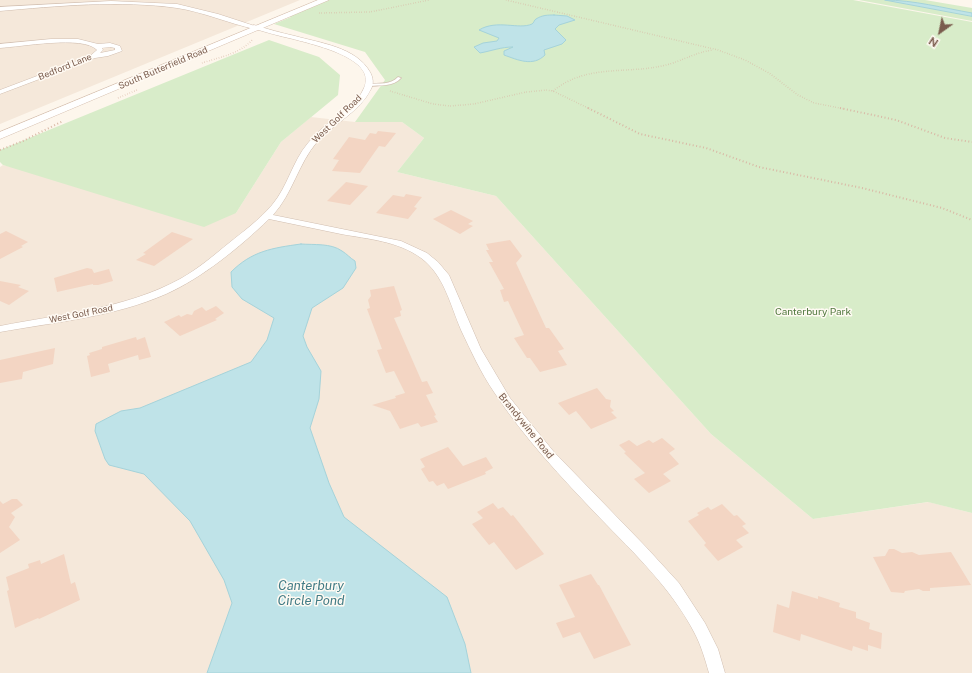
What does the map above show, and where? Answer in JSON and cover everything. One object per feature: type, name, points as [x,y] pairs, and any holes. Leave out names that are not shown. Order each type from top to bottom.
[{"type":"main road","name":"South Butterfield Road","points":[[0,136],[254,27],[312,0]]},
{"type":"main road","name":"South Butterfield Road","points":[[0,128],[326,0]]},
{"type":"street","name":"West Golf Road","points":[[0,9],[87,1],[151,3],[178,6],[334,49],[350,56],[364,68],[367,73],[369,85],[360,99],[329,125],[305,151],[288,188],[280,201],[267,216],[206,266],[162,292],[115,308],[0,329]]},
{"type":"street","name":"Bedford Lane","points":[[0,46],[71,41],[90,43],[98,46],[100,50],[93,56],[0,92]]},
{"type":"street","points":[[93,56],[119,51],[118,47],[110,45],[98,46]]},
{"type":"street","name":"Brandywine Road","points":[[267,216],[400,243],[412,248],[429,259],[439,268],[444,275],[467,333],[496,388],[541,446],[664,573],[676,590],[706,641],[717,673]]},
{"type":"lane","points":[[369,85],[397,82],[399,78]]},
{"type":"path","points":[[316,13],[370,12],[429,0]]},
{"type":"path","points":[[506,0],[632,31],[718,50],[769,73],[798,95],[814,103],[896,120],[945,138],[972,142]]},
{"type":"path","points":[[553,91],[567,82],[588,74],[602,71],[650,68],[677,62],[708,50],[718,50]]},
{"type":"path","points":[[387,90],[422,101],[452,106],[487,101],[542,89],[553,91],[645,135],[706,148],[759,167],[862,188],[942,208],[972,220]]},
{"type":"shaded area","points":[[0,0],[300,0],[0,124]]},
{"type":"shaded area","points":[[311,117],[355,122],[402,122],[424,138],[397,172],[496,196],[711,434],[813,519],[929,502],[972,513],[972,673],[0,673],[0,167],[3,165],[236,213],[281,142]]},
{"type":"green space","name":"Canterbury Park","points":[[320,0],[853,0],[972,22],[972,513],[928,502],[813,519],[711,434],[496,196],[397,172],[424,138],[402,122],[355,122],[385,80],[365,52],[274,24],[291,17],[284,15]]},
{"type":"green space","points":[[859,0],[925,0],[972,8],[972,21]]},
{"type":"green space","points":[[269,40],[319,57],[340,75],[338,95],[281,142],[236,213],[204,227],[3,165],[0,162],[0,150]]},
{"type":"water","points":[[885,0],[906,1],[972,13],[972,16]]},
{"type":"water","points":[[547,15],[567,16],[575,20],[559,25],[555,29],[566,40],[562,44],[544,50],[545,55],[536,61],[530,62],[504,55],[504,51],[513,47],[500,48],[480,53],[474,47],[483,43],[497,41],[499,38],[479,30],[486,27],[493,25],[527,26],[532,24],[535,19]]},
{"type":"water","name":"Canterbury Circle Pond","points":[[301,244],[322,245],[338,248],[355,261],[356,268],[343,288],[312,308],[303,336],[307,347],[321,371],[319,399],[310,428],[329,483],[344,517],[447,597],[465,644],[471,673],[207,673],[232,603],[224,580],[190,521],[144,474],[109,465],[105,459],[95,431],[96,424],[121,411],[140,408],[251,362],[267,340],[274,318],[242,299],[232,287],[231,272],[247,259],[255,255],[272,249]]},
{"type":"building","points":[[378,131],[396,133],[385,147],[379,146],[360,173],[332,171],[339,160],[333,159],[349,137],[365,140],[370,133],[376,134]]},
{"type":"building","points":[[346,182],[368,186],[350,205],[327,201]]},
{"type":"building","points":[[406,194],[422,197],[414,207],[417,208],[408,219],[376,213],[393,195],[404,197]]},
{"type":"building","points":[[451,210],[473,221],[468,224],[473,226],[460,234],[433,219]]},
{"type":"building","points":[[6,231],[28,242],[21,246],[23,247],[0,259],[0,234]]},
{"type":"building","points":[[172,232],[193,239],[154,266],[136,260],[146,254],[143,253]]},
{"type":"building","points":[[510,240],[522,256],[516,263],[546,328],[549,328],[564,349],[558,351],[567,365],[540,372],[530,358],[527,358],[514,338],[524,335],[508,301],[504,302],[500,290],[504,289],[489,262],[493,262],[486,250],[489,250],[486,244]]},
{"type":"building","points":[[87,268],[92,269],[94,273],[109,269],[113,281],[57,292],[54,278]]},
{"type":"building","points":[[0,281],[21,285],[18,287],[29,291],[9,305],[0,301]]},
{"type":"building","points":[[394,286],[402,310],[400,311],[401,316],[394,318],[422,382],[427,381],[433,393],[426,395],[436,415],[434,416],[438,422],[421,427],[418,423],[400,429],[390,411],[372,405],[396,398],[395,396],[405,393],[394,371],[386,373],[377,350],[382,349],[367,309],[370,308],[368,300],[371,296],[370,290]]},
{"type":"building","points":[[216,306],[224,313],[215,319],[217,320],[180,336],[164,322],[179,315],[181,317],[187,314],[192,315],[194,311],[202,307],[206,311]]},
{"type":"building","points":[[136,337],[137,340],[145,337],[151,357],[139,360],[138,355],[108,364],[110,372],[91,377],[87,356],[90,355],[89,353],[102,349],[102,347]]},
{"type":"building","points":[[55,348],[53,364],[23,372],[22,379],[0,383],[0,360]]},
{"type":"building","points":[[597,388],[606,399],[611,400],[610,407],[614,411],[611,412],[617,418],[591,429],[576,411],[569,415],[558,403]]},
{"type":"building","points":[[662,438],[675,449],[669,453],[679,464],[663,474],[671,481],[649,493],[634,479],[645,473],[624,453],[626,452],[619,445],[629,440],[637,446],[649,440],[653,443]]},
{"type":"building","points":[[448,447],[463,466],[486,457],[493,468],[485,472],[486,474],[448,489],[444,483],[437,486],[433,481],[429,482],[421,469],[425,467],[420,459]]},
{"type":"building","points":[[12,499],[17,499],[23,505],[11,513],[15,517],[9,527],[20,540],[0,553],[0,501],[3,504]]},
{"type":"building","points":[[493,503],[498,509],[503,507],[511,516],[513,515],[544,554],[516,570],[494,542],[489,545],[472,524],[483,518],[477,512]]},
{"type":"building","points":[[722,504],[734,516],[737,515],[746,524],[742,526],[749,533],[736,540],[743,547],[718,561],[704,545],[706,543],[688,521],[699,515],[697,513],[708,507],[711,510]]},
{"type":"building","points":[[889,549],[894,549],[902,553],[912,552],[919,555],[951,552],[971,585],[930,588],[930,591],[923,591],[919,589],[905,591],[904,593],[891,592],[873,557],[885,556]]},
{"type":"building","points":[[64,554],[71,584],[75,582],[80,600],[39,619],[38,618],[15,628],[7,591],[9,590],[6,577],[29,568],[28,564],[40,560],[41,564]]},
{"type":"building","points":[[591,574],[599,585],[631,645],[594,659],[580,632],[563,638],[556,623],[575,617],[559,585]]},
{"type":"building","points":[[792,591],[818,599],[818,596],[840,603],[839,607],[856,612],[856,618],[870,623],[869,629],[882,633],[881,649],[868,645],[868,651],[853,646],[852,651],[801,634],[800,641],[773,632],[777,604],[789,608]]}]
